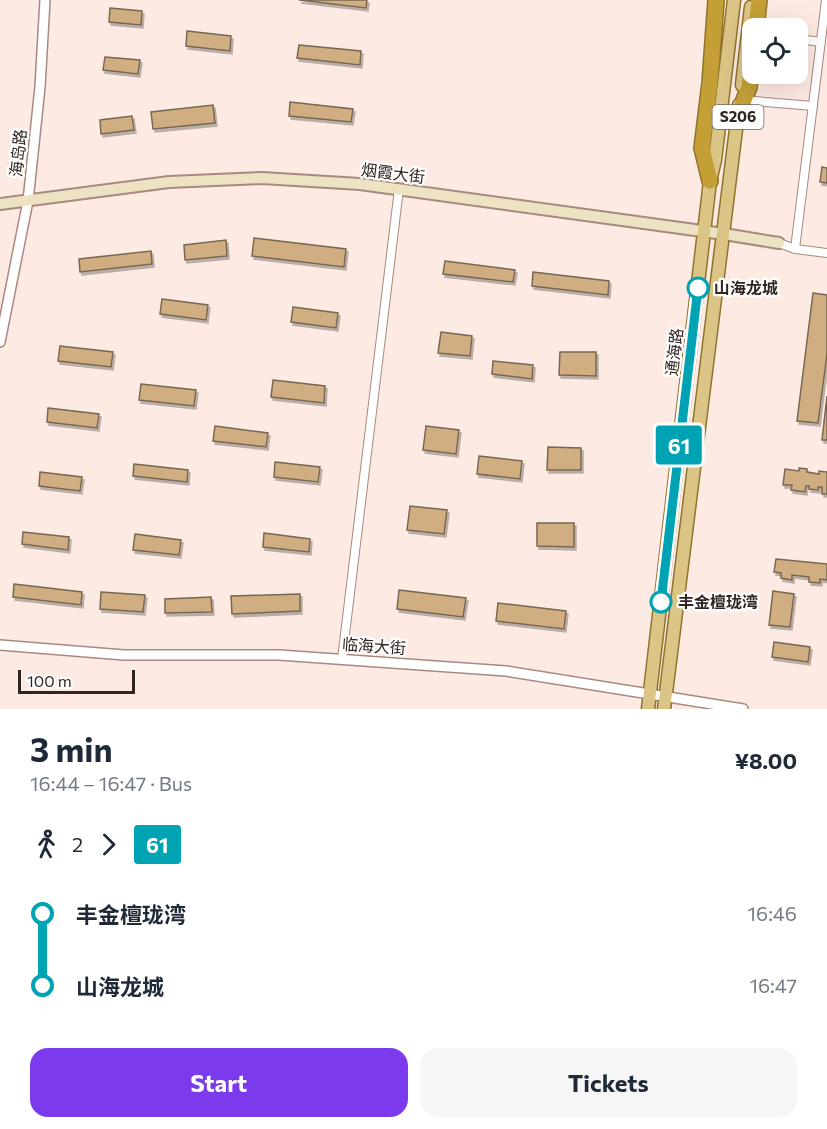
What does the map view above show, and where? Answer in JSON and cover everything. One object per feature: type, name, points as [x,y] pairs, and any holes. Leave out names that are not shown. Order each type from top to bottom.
[{"type":"highway","points":[[710,181],[702,148],[710,83],[716,0]]},
{"type":"highway","points":[[757,18],[759,0]]},
{"type":"highway","points":[[741,104],[750,84]]},
{"type":"main road","name":"通海路","points":[[648,709],[710,181],[715,160],[734,0]]},
{"type":"main road","name":"S206","points":[[665,703],[741,104],[752,0]]},
{"type":"main road","name":"烟霞大街","points":[[0,204],[169,183],[262,178],[360,184],[779,243]]},
{"type":"street","name":"海岛路","points":[[0,342],[28,201],[40,87],[45,0]]},
{"type":"street","points":[[795,249],[826,0]]},
{"type":"street","points":[[808,40],[821,42]]},
{"type":"street","points":[[741,104],[813,106]]},
{"type":"street","points":[[342,659],[399,189]]},
{"type":"street","points":[[779,243],[795,249],[827,253]]},
{"type":"street","name":"临海大街","points":[[0,645],[124,655],[279,655],[506,671],[650,695],[665,703],[743,709]]},
{"type":"building","points":[[299,0],[367,0],[366,8]]},
{"type":"building","points":[[110,8],[142,11],[141,25],[109,22]]},
{"type":"building","points":[[187,31],[231,36],[230,51],[186,46]]},
{"type":"building","points":[[299,45],[361,51],[360,65],[297,58]]},
{"type":"building","points":[[105,57],[140,60],[138,74],[103,70]]},
{"type":"building","points":[[290,102],[353,109],[351,122],[289,116]]},
{"type":"building","points":[[213,105],[215,123],[153,129],[151,112]]},
{"type":"building","points":[[132,116],[134,130],[101,134],[100,120]]},
{"type":"building","points":[[822,167],[827,168],[827,183],[820,182]]},
{"type":"building","points":[[254,238],[346,249],[344,267],[252,256]]},
{"type":"building","points":[[226,240],[227,256],[185,260],[184,245]]},
{"type":"building","points":[[151,251],[152,264],[80,272],[79,259]]},
{"type":"building","points":[[445,261],[515,270],[513,282],[443,274]]},
{"type":"building","points":[[533,272],[609,281],[608,295],[532,286]]},
{"type":"building","points":[[813,293],[827,295],[827,354],[818,423],[797,421]]},
{"type":"building","points":[[162,299],[208,305],[206,320],[160,314]]},
{"type":"building","points":[[293,307],[338,313],[336,328],[291,322]]},
{"type":"building","points":[[441,332],[472,336],[470,356],[438,353]]},
{"type":"building","points":[[60,346],[113,352],[111,367],[58,361]]},
{"type":"building","points":[[560,352],[596,352],[596,376],[559,375]]},
{"type":"building","points":[[493,361],[533,365],[532,379],[492,374]]},
{"type":"building","points":[[273,380],[325,386],[324,403],[271,397]]},
{"type":"building","points":[[141,384],[196,390],[194,406],[139,400]]},
{"type":"building","points":[[827,396],[827,440],[822,440]]},
{"type":"building","points":[[48,408],[99,414],[97,428],[47,422]]},
{"type":"building","points":[[215,426],[268,433],[266,447],[213,441]]},
{"type":"building","points":[[426,426],[459,430],[456,454],[423,450]]},
{"type":"building","points":[[548,447],[581,448],[581,470],[547,470]]},
{"type":"building","points":[[479,456],[522,461],[520,479],[477,474]]},
{"type":"building","points":[[275,462],[320,467],[318,482],[274,477]]},
{"type":"building","points":[[134,464],[188,470],[187,482],[133,476]]},
{"type":"building","points":[[799,468],[819,474],[819,471],[827,472],[827,494],[822,494],[822,487],[818,487],[818,490],[809,489],[809,486],[806,486],[805,492],[791,490],[792,485],[783,485],[785,469],[799,471]]},
{"type":"building","points":[[40,472],[82,477],[80,491],[39,486]]},
{"type":"building","points":[[410,506],[447,510],[444,534],[407,530]]},
{"type":"building","points":[[537,523],[574,523],[574,547],[537,546]]},
{"type":"building","points":[[23,532],[69,537],[68,550],[22,544]]},
{"type":"building","points":[[264,533],[310,539],[309,552],[263,547]]},
{"type":"building","points":[[135,534],[181,540],[179,555],[133,550]]},
{"type":"building","points":[[776,559],[827,564],[827,580],[820,579],[820,583],[809,582],[809,577],[792,575],[792,580],[781,578],[781,573],[774,572]]},
{"type":"building","points":[[14,584],[82,592],[81,605],[13,597]]},
{"type":"building","points":[[399,590],[466,598],[463,617],[397,609]]},
{"type":"building","points":[[773,591],[794,594],[790,627],[769,625]]},
{"type":"building","points":[[101,592],[145,595],[143,612],[100,609]]},
{"type":"building","points":[[300,594],[300,611],[232,614],[231,596]]},
{"type":"building","points":[[211,597],[212,612],[165,613],[165,599]]},
{"type":"building","points":[[498,603],[566,611],[564,629],[496,621]]},
{"type":"building","points":[[774,642],[810,647],[808,662],[772,657]]},
{"type":"bus line","name":"61","points":[[661,602],[698,288]]},
{"type":"place","name":"山海龙城","points":[[698,288]]},
{"type":"place","name":"丰金檀珑湾","points":[[661,602]]}]
